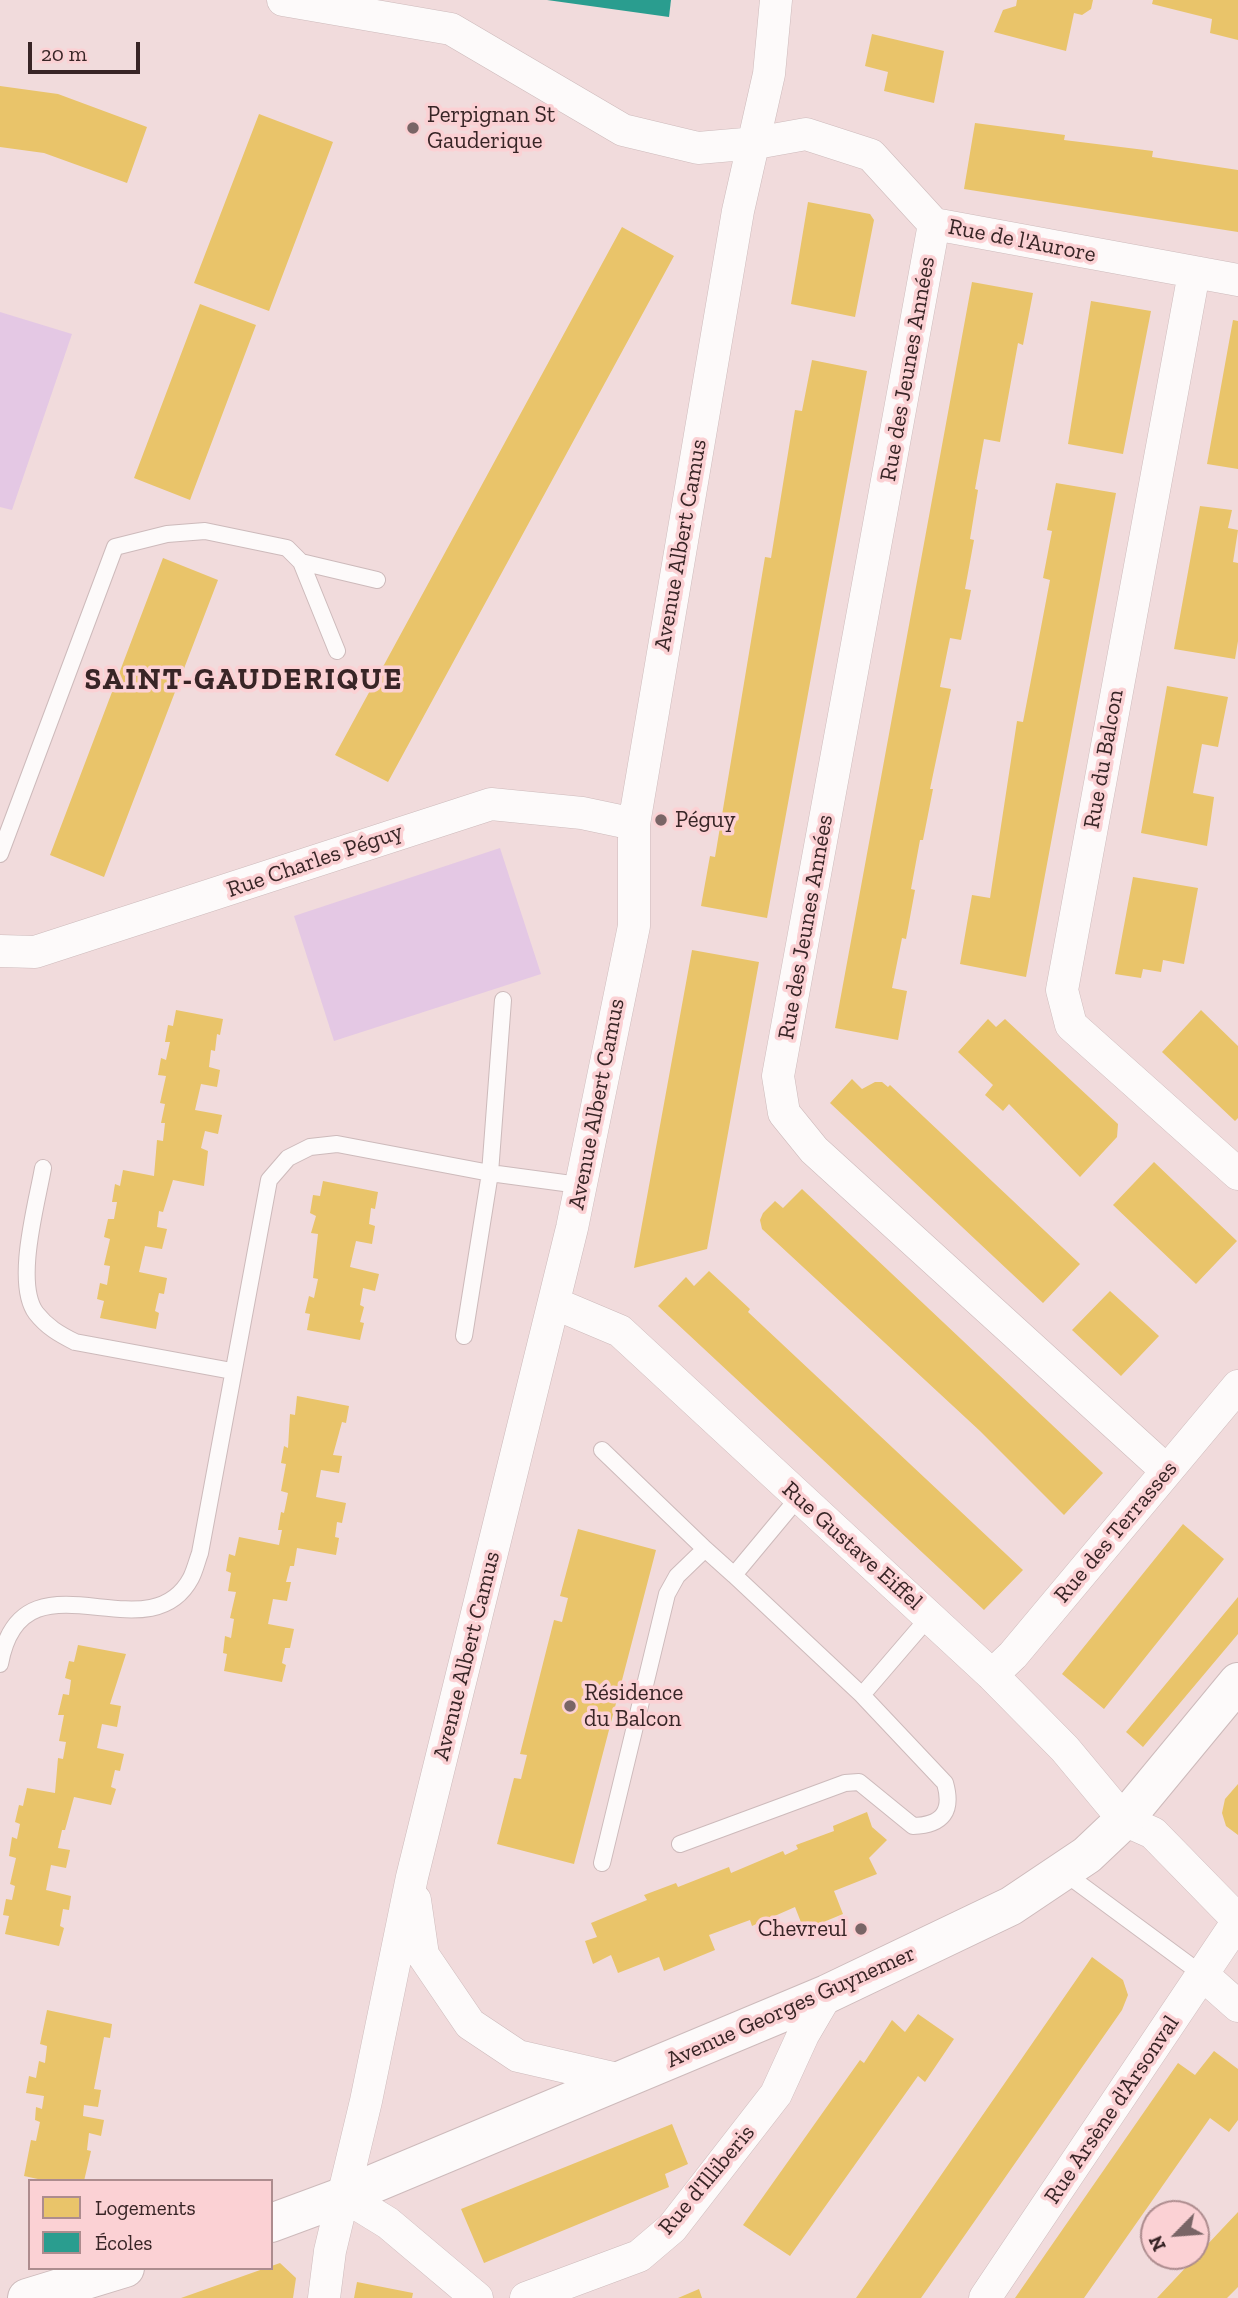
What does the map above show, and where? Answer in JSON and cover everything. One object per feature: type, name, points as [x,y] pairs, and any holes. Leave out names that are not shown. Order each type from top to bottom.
[{"type":"street","name":"Rue de l'Aurore","points":[[284,0],[451,29],[623,130],[698,148],[756,143],[806,134],[871,155],[934,225],[1238,281]]},
{"type":"street","name":"Avenue Albert Camus","points":[[324,2298],[330,2251],[412,1877],[556,1304],[634,926],[634,824],[738,211],[756,143],[769,74],[776,0]]},
{"type":"street","name":"Rue des Jeunes Années","points":[[934,225],[778,1076],[784,1113],[814,1150],[1167,1471]]},
{"type":"street","name":"Rue du Balcon","points":[[1194,273],[1062,990],[1070,1025],[1238,1174]]},
{"type":"street","name":"Rue Charles Péguy","points":[[0,951],[35,952],[491,804],[582,813],[634,824]]},
{"type":"street","name":"Rue Gustave Eiffel","points":[[556,1304],[620,1331],[992,1675],[1065,1749],[1124,1819]]},
{"type":"street","name":"Rue des Terrasses","points":[[992,1675],[1013,1655],[1238,1386]]},
{"type":"street","name":"Avenue Georges Guynemer","points":[[273,2222],[344,2196],[827,1994],[1011,1906],[1087,1855],[1124,1819],[1238,1682]]},
{"type":"street","points":[[1124,1819],[1153,1833],[1238,1920]]},
{"type":"street","points":[[412,1877],[423,1955],[470,2024],[518,2056],[622,2080]]},
{"type":"street","name":"Rue Arsène d'Arsonval","points":[[985,2298],[1238,1920]]},
{"type":"street","points":[[1203,1975],[1238,2007]]},
{"type":"street","name":"Rue d'Illiberis","points":[[526,2298],[639,2256],[672,2228],[776,2094],[803,2035],[827,1994]]},
{"type":"street","points":[[344,2196],[388,2222],[477,2298]]},
{"type":"street","points":[[27,2298],[118,2270]]},
{"type":"lane","points":[[0,854],[115,547],[167,534],[205,531],[287,548],[301,562],[337,651]]},
{"type":"lane","points":[[301,562],[377,580]]},
{"type":"lane","points":[[464,1336],[490,1173],[503,1000]]},
{"type":"lane","points":[[0,1664],[9,1634],[20,1620],[38,1609],[57,1603],[147,1610],[171,1600],[191,1580],[200,1553],[232,1371],[270,1180],[288,1158],[310,1147],[337,1144],[490,1173],[579,1185]]},
{"type":"lane","points":[[43,1168],[26,1274],[34,1311],[54,1332],[75,1342],[232,1371]]},
{"type":"lane","points":[[602,1450],[862,1695],[945,1783],[949,1797],[945,1813],[931,1825],[914,1826],[859,1782],[845,1783],[680,1844]]},
{"type":"lane","points":[[734,1575],[798,1498]]},
{"type":"lane","points":[[602,1863],[667,1594],[677,1576],[705,1549]]},
{"type":"lane","points":[[862,1695],[929,1617]]},
{"type":"lane","points":[[1062,1871],[1203,1975]]},
{"type":"shaded area","points":[[0,312],[72,334],[12,510],[0,507]]},
{"type":"shaded area","points":[[500,848],[541,974],[334,1041],[294,916]]},
{"type":"building: Logements","points":[[1017,0],[1093,0],[1091,9],[1082,15],[1074,13],[1066,51],[994,32],[1003,10],[1016,6]]},
{"type":"building: Logements","points":[[1153,0],[1238,0],[1238,40],[1210,33],[1212,19],[1152,4]]},
{"type":"building: Logements","points":[[872,34],[944,51],[934,103],[884,91],[888,72],[865,66]]},
{"type":"building: Logements","points":[[0,86],[58,94],[147,127],[127,183],[44,153],[0,147]]},
{"type":"building: Logements","points":[[259,114],[333,142],[269,311],[194,283]]},
{"type":"building: Logements","points":[[975,123],[1065,135],[1064,140],[1153,151],[1152,157],[1238,170],[1238,232],[964,189]]},
{"type":"building: Logements","points":[[808,202],[870,214],[874,220],[855,317],[791,304]]},
{"type":"building: Logements","points":[[622,227],[674,256],[388,782],[335,755]]},
{"type":"building: Logements","points":[[972,282],[1033,293],[1023,345],[1018,343],[1000,442],[984,439],[970,539],[974,540],[965,589],[971,590],[961,640],[950,638],[940,687],[951,689],[930,789],[933,789],[923,840],[920,840],[911,889],[915,890],[906,939],[902,938],[892,988],[907,991],[898,1040],[835,1028]]},
{"type":"building: Logements","points":[[1091,301],[1151,311],[1123,454],[1068,444]]},
{"type":"building: Logements","points":[[200,304],[256,325],[190,500],[134,478]]},
{"type":"building: Logements","points":[[1233,320],[1238,321],[1238,469],[1207,464]]},
{"type":"building: Logements","points":[[812,360],[867,371],[767,918],[701,906],[710,856],[715,857],[765,557],[771,558],[795,410],[802,411]]},
{"type":"building: Logements","points":[[1056,483],[1116,493],[1026,977],[960,964],[972,895],[990,898],[1017,721],[1023,722],[1050,580],[1043,578],[1052,531],[1047,530]]},
{"type":"building: Logements","points":[[1200,506],[1232,510],[1228,528],[1238,530],[1233,562],[1238,563],[1238,641],[1235,659],[1174,649]]},
{"type":"building: Logements","points":[[163,558],[218,580],[104,877],[50,855]]},
{"type":"building: Logements","points":[[1167,686],[1228,697],[1218,747],[1202,744],[1193,793],[1214,797],[1207,846],[1141,833]]},
{"type":"building: Logements","points":[[1133,877],[1198,888],[1184,964],[1163,960],[1161,972],[1143,969],[1141,978],[1115,974]]},
{"type":"building: Logements","points":[[692,950],[759,962],[707,1249],[634,1268]]},
{"type":"building: Logements","points":[[176,1010],[223,1019],[220,1035],[217,1034],[215,1051],[211,1050],[209,1067],[220,1070],[217,1087],[201,1084],[195,1110],[222,1115],[218,1134],[205,1131],[201,1148],[208,1151],[204,1186],[173,1180],[163,1212],[159,1211],[157,1227],[167,1229],[162,1249],[145,1246],[139,1272],[167,1278],[164,1294],[159,1293],[155,1311],[159,1313],[156,1329],[100,1318],[104,1301],[97,1299],[100,1283],[107,1285],[110,1266],[104,1265],[110,1239],[104,1237],[108,1219],[114,1219],[117,1202],[112,1202],[115,1184],[120,1186],[123,1170],[154,1176],[157,1140],[163,1141],[165,1123],[161,1123],[165,1104],[160,1103],[166,1076],[158,1075],[161,1058],[166,1060],[170,1042],[165,1042],[168,1025],[173,1026]]},
{"type":"building: Logements","points":[[1201,1010],[1238,1046],[1238,1118],[1235,1121],[1162,1052]]},
{"type":"building: Logements","points":[[988,1019],[996,1027],[1005,1019],[1118,1124],[1117,1137],[1080,1177],[1009,1104],[1003,1111],[985,1095],[993,1085],[958,1052]]},
{"type":"building: Logements","points":[[852,1079],[862,1089],[875,1082],[882,1082],[888,1087],[890,1085],[1080,1264],[1043,1303],[830,1103]]},
{"type":"building: Logements","points":[[1154,1162],[1237,1241],[1196,1284],[1113,1205]]},
{"type":"building: Logements","points":[[323,1181],[378,1192],[375,1209],[371,1208],[369,1224],[375,1226],[372,1244],[356,1241],[350,1267],[379,1274],[375,1291],[363,1288],[360,1305],[364,1307],[360,1322],[364,1323],[360,1340],[307,1330],[310,1314],[305,1313],[309,1296],[314,1298],[318,1279],[313,1278],[318,1234],[311,1233],[316,1216],[310,1213],[313,1195],[320,1196]]},
{"type":"building: Logements","points":[[802,1189],[1103,1473],[1064,1515],[980,1431],[762,1229],[760,1220],[763,1213],[775,1201],[783,1208]]},
{"type":"building: Logements","points":[[709,1271],[750,1309],[748,1312],[1023,1570],[984,1610],[658,1306],[686,1277],[694,1286]]},
{"type":"building: Logements","points":[[1110,1291],[1159,1336],[1121,1376],[1072,1330]]},
{"type":"building: Logements","points":[[297,1396],[349,1406],[346,1423],[342,1422],[333,1455],[342,1456],[339,1473],[321,1470],[316,1497],[346,1503],[342,1523],[337,1522],[335,1537],[339,1538],[336,1555],[297,1548],[294,1566],[290,1566],[286,1582],[291,1582],[287,1601],[273,1599],[268,1624],[294,1629],[290,1648],[285,1648],[282,1663],[286,1665],[282,1682],[224,1671],[227,1654],[223,1653],[225,1636],[231,1638],[234,1619],[230,1618],[236,1592],[228,1591],[231,1573],[226,1571],[229,1554],[235,1556],[239,1537],[279,1545],[281,1512],[284,1513],[288,1493],[281,1491],[286,1464],[281,1463],[284,1446],[288,1448],[290,1414],[295,1415]]},
{"type":"building: Logements","points":[[1183,1524],[1224,1559],[1104,1709],[1062,1674]]},
{"type":"building: Logements","name":"Résidence du Balcon","points":[[578,1529],[656,1550],[574,1864],[497,1844],[514,1778],[521,1779],[527,1755],[520,1754],[554,1620],[562,1622],[568,1598],[560,1596]]},
{"type":"building: Logements","points":[[1238,1597],[1238,1634],[1143,1747],[1126,1732]]},
{"type":"building: Logements","points":[[78,1645],[126,1654],[110,1704],[121,1706],[117,1727],[102,1724],[97,1748],[124,1754],[120,1771],[115,1770],[111,1787],[116,1789],[111,1805],[74,1797],[65,1830],[62,1830],[58,1848],[70,1850],[66,1868],[51,1865],[46,1890],[71,1896],[69,1910],[63,1909],[60,1926],[64,1928],[59,1946],[5,1934],[9,1916],[3,1915],[6,1899],[12,1900],[15,1886],[10,1884],[16,1858],[9,1856],[12,1837],[17,1839],[20,1824],[15,1822],[19,1805],[23,1806],[27,1788],[55,1793],[58,1758],[63,1759],[66,1742],[59,1741],[64,1715],[58,1715],[63,1694],[69,1695],[71,1680],[65,1678],[69,1661],[74,1662]]},
{"type":"building: Logements","points":[[1238,1784],[1238,1835],[1226,1826],[1222,1813],[1225,1799]]},
{"type":"building: Logements","points":[[867,1812],[872,1827],[887,1840],[869,1858],[877,1874],[834,1891],[843,1914],[804,1930],[795,1907],[752,1926],[750,1920],[709,1935],[715,1950],[664,1971],[659,1957],[618,1973],[611,1955],[593,1964],[585,1941],[597,1937],[591,1923],[647,1900],[644,1895],[676,1883],[678,1887],[729,1867],[731,1873],[783,1851],[785,1855],[798,1849],[796,1845],[834,1831],[833,1826]]},
{"type":"building: Logements","points":[[1092,1957],[1123,1980],[1128,1995],[1122,2010],[921,2298],[856,2298]]},
{"type":"building: Logements","points":[[47,2010],[112,2024],[110,2038],[104,2037],[94,2089],[101,2090],[98,2107],[84,2105],[83,2116],[104,2120],[101,2136],[89,2133],[87,2150],[91,2151],[84,2179],[38,2179],[24,2176],[31,2140],[36,2141],[40,2122],[35,2120],[36,2107],[42,2109],[44,2096],[26,2093],[29,2076],[36,2078],[39,2061],[45,2063],[47,2046],[40,2044]]},
{"type":"building: Logements","points":[[918,2014],[954,2039],[925,2082],[918,2076],[790,2256],[743,2225],[860,2060],[864,2063],[892,2020],[905,2032]]},
{"type":"building: Logements","points":[[1214,2051],[1238,2069],[1238,2120],[1229,2132],[1210,2118],[1153,2200],[1140,2200],[1140,2218],[1084,2298],[1015,2298],[1178,2063],[1195,2075]]},
{"type":"building: Logements","points":[[672,2124],[688,2164],[665,2174],[669,2187],[484,2263],[461,2209]]},
{"type":"building: Logements","points":[[1238,2212],[1238,2287],[1227,2298],[1157,2298],[1183,2270],[1210,2270],[1210,2242]]},
{"type":"building: Logements","points":[[280,2263],[296,2278],[293,2298],[181,2298],[260,2270],[273,2270],[273,2265]]},
{"type":"building: Logements","points":[[357,2282],[413,2293],[412,2298],[354,2298]]},
{"type":"building: Logements","points":[[699,2289],[702,2298],[678,2298]]},
{"type":"building: Écoles","points":[[547,0],[671,0],[669,17]]},
{"type":"place","name":"Perpignan St Gauderique","points":[[413,128]]},
{"type":"place","name":"Péguy","points":[[661,820]]},
{"type":"place","name":"Résidence du Balcon","points":[[570,1706]]},
{"type":"place","name":"Chevreul","points":[[861,1929]]},
{"type":"district","name":"SAINT-GAUDERIQUE","points":[[244,680]]}]
